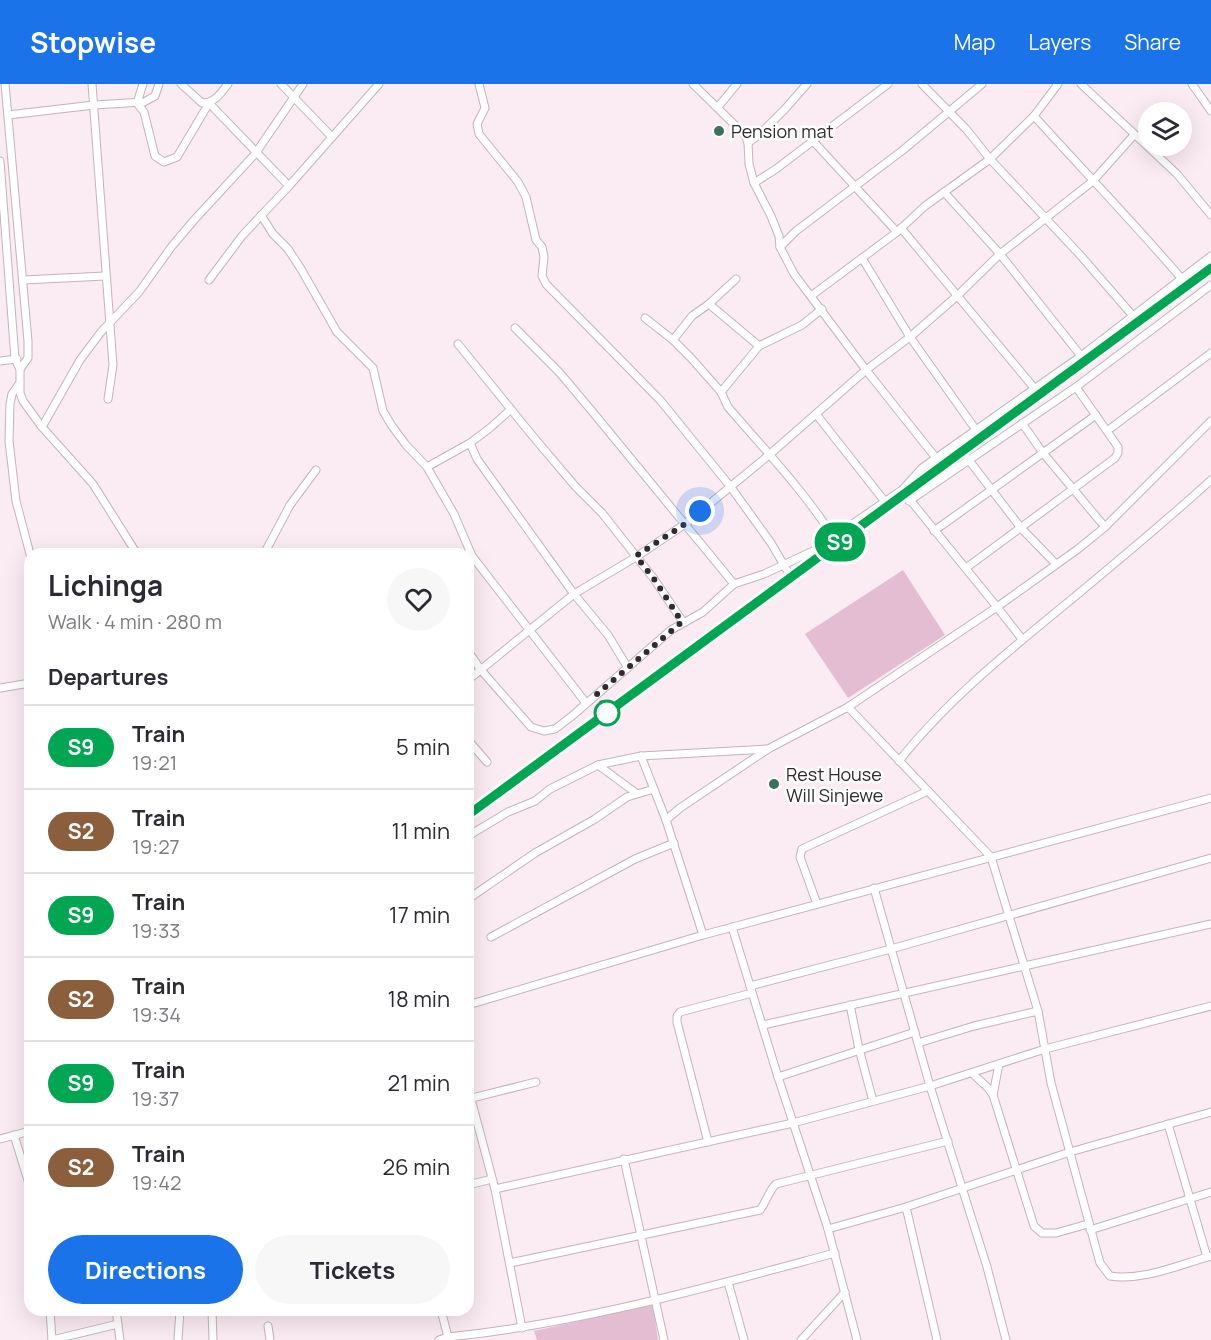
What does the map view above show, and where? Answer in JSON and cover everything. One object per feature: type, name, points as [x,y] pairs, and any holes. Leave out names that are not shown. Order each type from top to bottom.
[{"type":"street","points":[[5,84],[28,358],[20,369]]},
{"type":"street","points":[[92,84],[112,365],[108,399]]},
{"type":"street","points":[[137,103],[143,84]]},
{"type":"street","points":[[8,116],[94,105],[144,102],[155,96],[159,84]]},
{"type":"street","points":[[181,84],[202,103],[209,103],[255,154],[288,186]]},
{"type":"street","points":[[137,103],[144,112],[155,156],[165,162],[177,156],[209,103],[217,98],[228,84]]},
{"type":"street","points":[[281,84],[332,137]]},
{"type":"street","points":[[42,427],[80,360],[108,323],[139,292],[172,246],[255,154],[303,84]]},
{"type":"street","points":[[209,280],[242,236],[379,84]]},
{"type":"street","points":[[479,84],[485,108],[477,124],[479,134],[518,182],[526,197],[536,240],[542,247],[544,257],[542,276],[546,284],[660,400],[730,486],[787,569]]},
{"type":"street","points":[[693,84],[745,135],[748,143],[748,164],[754,183],[771,216],[780,247],[794,274],[936,458]]},
{"type":"street","points":[[718,107],[737,84]]},
{"type":"street","points":[[748,143],[785,110],[807,84]]},
{"type":"street","points":[[754,183],[776,170],[888,84]]},
{"type":"street","points":[[922,84],[966,129],[990,159],[1081,256],[1133,316]]},
{"type":"street","points":[[780,247],[796,231],[855,187],[982,84]]},
{"type":"street","points":[[811,296],[990,159],[1034,116],[1058,84]]},
{"type":"street","points":[[1081,84],[1176,174],[1211,214]]},
{"type":"street","points":[[1192,84],[1211,111]]},
{"type":"street","points":[[1034,116],[1130,218],[1182,279]]},
{"type":"street","points":[[474,675],[574,594],[685,524],[769,455],[866,370],[910,337],[1000,254],[1093,181],[1134,135]]},
{"type":"street","points":[[813,141],[899,230],[1035,389]]},
{"type":"street","points":[[0,161],[15,359],[20,369],[19,384],[23,401],[42,427],[93,484],[133,548]]},
{"type":"street","points":[[2,181],[14,180]]},
{"type":"street","points":[[944,192],[1000,254],[1081,356]]},
{"type":"street","points":[[261,215],[273,234],[297,262],[337,332],[373,368],[383,411],[406,445],[427,467],[454,514],[469,548]]},
{"type":"street","points":[[474,660],[531,727],[544,731],[555,729],[682,622],[703,612],[735,584],[787,569],[886,503],[902,490],[922,468],[1081,356],[1211,256]]},
{"type":"street","points":[[862,258],[910,337],[976,430]]},
{"type":"street","points":[[23,280],[105,276]]},
{"type":"street","points":[[673,340],[692,315],[709,304],[736,279]]},
{"type":"street","points":[[909,501],[1076,387],[1211,285]]},
{"type":"street","points":[[709,304],[759,346]]},
{"type":"street","points":[[721,392],[759,346],[802,326],[822,309]]},
{"type":"street","points":[[645,318],[673,340],[721,392],[728,407],[818,512],[834,538]]},
{"type":"street","points":[[515,328],[559,372],[735,584]]},
{"type":"street","points":[[458,344],[510,410],[575,486],[602,513],[654,579],[682,622]]},
{"type":"street","points":[[1107,431],[1211,353]]},
{"type":"street","points":[[0,361],[28,358]]},
{"type":"street","points":[[19,384],[12,394],[10,404],[9,441],[16,501],[28,548]]},
{"type":"street","points":[[966,568],[1074,490],[1118,453],[1118,447],[1076,387]]},
{"type":"street","points":[[427,467],[470,443],[510,410]]},
{"type":"street","points":[[816,414],[886,503]]},
{"type":"street","points":[[934,531],[1096,415]]},
{"type":"street","points":[[666,820],[768,749],[848,707],[997,607],[1056,564],[1105,527],[1211,421]]},
{"type":"street","points":[[1022,423],[1043,453],[1105,527]]},
{"type":"street","points":[[470,443],[477,459],[574,594],[608,635],[628,668]]},
{"type":"street","points":[[968,459],[1021,528],[1056,564]]},
{"type":"street","points":[[267,548],[290,505],[316,470]]},
{"type":"street","points":[[899,761],[938,715],[1022,639],[1211,480]]},
{"type":"street","points":[[902,490],[1022,639]]},
{"type":"street","points":[[474,559],[586,703]]},
{"type":"street","points":[[0,688],[24,684]]},
{"type":"street","points":[[848,707],[991,857],[1038,1011],[1051,1083],[1089,1227],[1100,1263],[1110,1276],[1127,1278],[1209,1256],[1168,1124]]},
{"type":"street","points":[[474,747],[487,762]]},
{"type":"street","points":[[474,833],[535,801],[550,789],[598,765],[641,756],[768,749]]},
{"type":"street","points":[[641,756],[674,843],[703,935]]},
{"type":"street","points":[[598,765],[636,793]]},
{"type":"street","points":[[474,895],[535,853],[586,824],[627,796],[654,789]]},
{"type":"street","points":[[817,904],[800,857],[802,849],[928,791]]},
{"type":"street","points":[[474,1003],[703,935],[1211,798]]},
{"type":"street","points":[[491,937],[635,859],[674,843]]},
{"type":"street","points":[[708,1142],[676,1022],[680,1012],[1009,914],[1211,858]]},
{"type":"street","points":[[874,888],[930,1086],[964,1188],[1006,1340]]},
{"type":"street","points":[[763,1025],[1211,924]]},
{"type":"street","points":[[732,927],[778,1077],[812,1175],[857,1340]]},
{"type":"street","points":[[850,1005],[873,1101]]},
{"type":"street","points":[[495,1189],[793,1122],[930,1086],[1045,1049],[1211,1005]]},
{"type":"street","points":[[918,1043],[974,1026],[1038,1011]]},
{"type":"street","points":[[778,1077],[915,1032]]},
{"type":"street","points":[[993,1095],[999,1064]]},
{"type":"street","points":[[972,1073],[993,1095],[1034,1226],[1042,1233],[1089,1227],[1211,1192]]},
{"type":"street","points":[[474,1098],[536,1082]]},
{"type":"street","points":[[828,1229],[906,1208],[1070,1152],[1211,1112]]},
{"type":"street","points":[[474,1116],[495,1189],[522,1328]]},
{"type":"street","points":[[0,1139],[24,1132]]},
{"type":"street","points":[[14,1135],[24,1168]]},
{"type":"street","points":[[510,1263],[760,1210],[766,1202],[769,1191],[776,1184],[948,1141]]},
{"type":"street","points":[[624,1159],[664,1340]]},
{"type":"street","points":[[474,1184],[492,1179]]},
{"type":"street","points":[[906,1208],[937,1340]]},
{"type":"street","points":[[439,1340],[522,1328],[654,1299],[835,1253]]},
{"type":"street","points":[[728,1282],[744,1340]]},
{"type":"street","points":[[801,1340],[845,1292]]},
{"type":"street","points":[[50,1316],[52,1340],[118,1324]]},
{"type":"street","points":[[117,1316],[120,1340]]},
{"type":"street","points":[[178,1340],[180,1316]]},
{"type":"street","points":[[212,1316],[213,1340]]},
{"type":"street","points":[[443,1316],[448,1337]]},
{"type":"street","points":[[268,1326],[270,1340]]},
{"type":"shaded area","points":[[903,570],[945,635],[848,698],[805,634]]},
{"type":"shaded area","points":[[653,1305],[658,1340],[537,1340],[534,1331]]},
{"type":"railway","points":[[474,811],[1211,268]]},
{"type":"train","name":"S9","points":[[474,811],[1211,268]]},
{"type":"place","name":"Pension mat","points":[[719,131]]},
{"type":"place","name":"Rest House Will Sinjewe","points":[[774,784]]},
{"type":"route","points":[[607,713],[597,694],[682,622],[636,556],[685,524],[700,511]]}]
